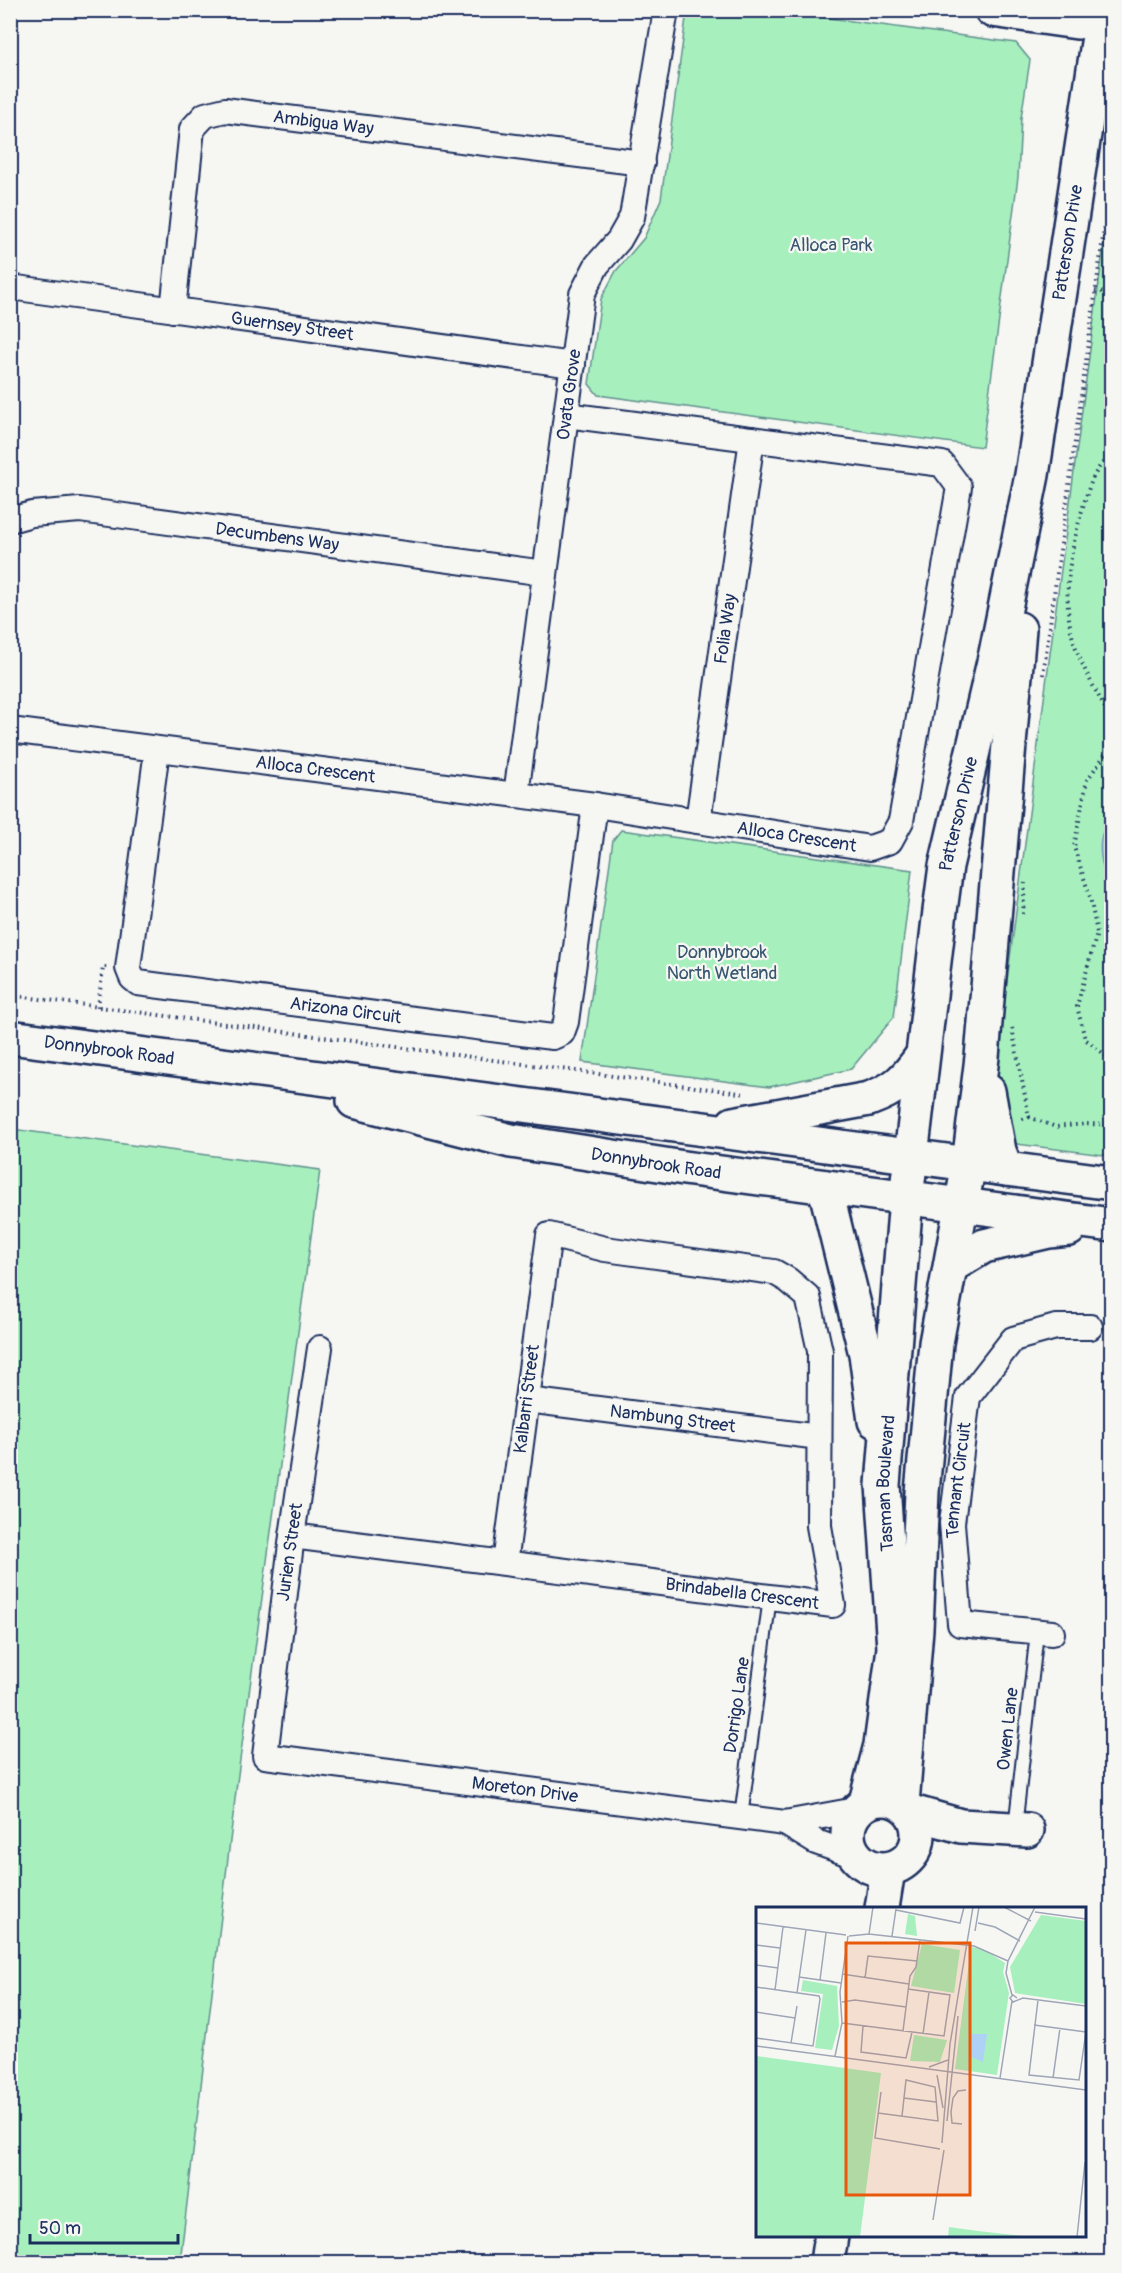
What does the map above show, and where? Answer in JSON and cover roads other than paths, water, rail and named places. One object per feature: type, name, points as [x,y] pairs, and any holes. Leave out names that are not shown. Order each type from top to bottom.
[{"type":"street","name":"Ovata Grove","points":[[516,795],[582,294],[597,265],[619,240],[632,217],[666,10]]},
{"type":"street","points":[[992,10],[1077,22],[1105,14]]},
{"type":"street","name":"Patterson Drive","points":[[910,1156],[946,866],[996,653],[1032,475],[1105,14]]},
{"type":"street","name":"Ambigua Way","points":[[173,310],[192,129],[205,115],[225,110],[642,163]]},
{"type":"street","name":"Guernsey Street","points":[[10,287],[573,365]]},
{"type":"street","name":"Alloca Crescent","points":[[10,730],[595,805],[870,848],[891,841],[901,820],[958,487],[942,464],[566,415]]},
{"type":"street","name":"Folia Way","points":[[699,821],[752,439]]},
{"type":"street","name":"Patterson Drive","points":[[962,1206],[982,1057],[1032,475]]},
{"type":"street","name":"Decumbens Way","points":[[10,520],[32,514],[80,510],[545,573]]},
{"type":"street","name":"Arizona Circuit","points":[[157,750],[128,968],[132,978],[138,984],[553,1037],[562,1033],[566,1022],[595,805]]},
{"type":"street","name":"Donnybrook Road","points":[[10,1037],[1112,1183]]},
{"type":"street","points":[[702,1130],[869,1099],[890,1091],[906,1078],[922,1056]]},
{"type":"street","points":[[982,1057],[999,1151],[1006,1169]]},
{"type":"street","name":"Donnybrook Road","points":[[207,1064],[511,1142],[684,1168],[1110,1225]]},
{"type":"street","name":"Tasman Boulevard","points":[[861,1806],[881,1745],[894,1648],[883,1485],[910,1156]]},
{"type":"street","points":[[825,1187],[866,1354],[883,1485]]},
{"type":"street","name":"Tasman Boulevard","points":[[907,1808],[922,1492],[936,1343],[962,1206]]},
{"type":"street","points":[[951,1266],[984,1246],[1049,1231],[1110,1225]]},
{"type":"street","name":"Kalbarri Street","points":[[505,1563],[549,1235]]},
{"type":"street","name":"Brindabella Crescent","points":[[292,1536],[833,1605],[819,1526],[820,1352],[808,1298],[788,1280],[774,1272],[605,1249],[549,1235]]},
{"type":"street","name":"Tennant Circuit","points":[[1044,1633],[960,1624],[952,1523],[968,1397],[1013,1339],[1056,1327],[1090,1327]]},
{"type":"street","name":"Jurien Street","points":[[265,1756],[292,1536],[320,1348]]},
{"type":"street","name":"Nambung Street","points":[[526,1400],[819,1437]]},
{"type":"street","name":"Moreton Drive","points":[[265,1756],[785,1823],[861,1806]]},
{"type":"street","points":[[961,1826],[917,1847],[910,1858],[900,1866],[888,1869],[876,1869],[864,1864],[855,1856],[849,1845],[847,1833],[850,1821],[861,1806],[878,1798],[891,1799],[907,1808],[961,1826],[1021,1830]]},
{"type":"street","points":[[907,1808],[917,1823],[917,1847]]},
{"type":"street","name":"Moreton Drive","points":[[785,1823],[816,1842],[855,1856]]},
{"type":"street","points":[[882,1907],[888,1869]]},
{"type":"street","points":[[827,2262],[831,2237]]},
{"type":"lane","name":"Dorrigo Lane","points":[[741,1817],[770,1597]]},
{"type":"lane","name":"Owen Lane","points":[[1021,1830],[1044,1633]]},
{"type":"water","points":[[1111,822],[1111,894],[1100,846],[1105,828]]},
{"type":"park label","name":"Alloca Park","points":[[831,245]]},
{"type":"park label","name":"Donnybrook North Wetland","points":[[722,962]]}]
